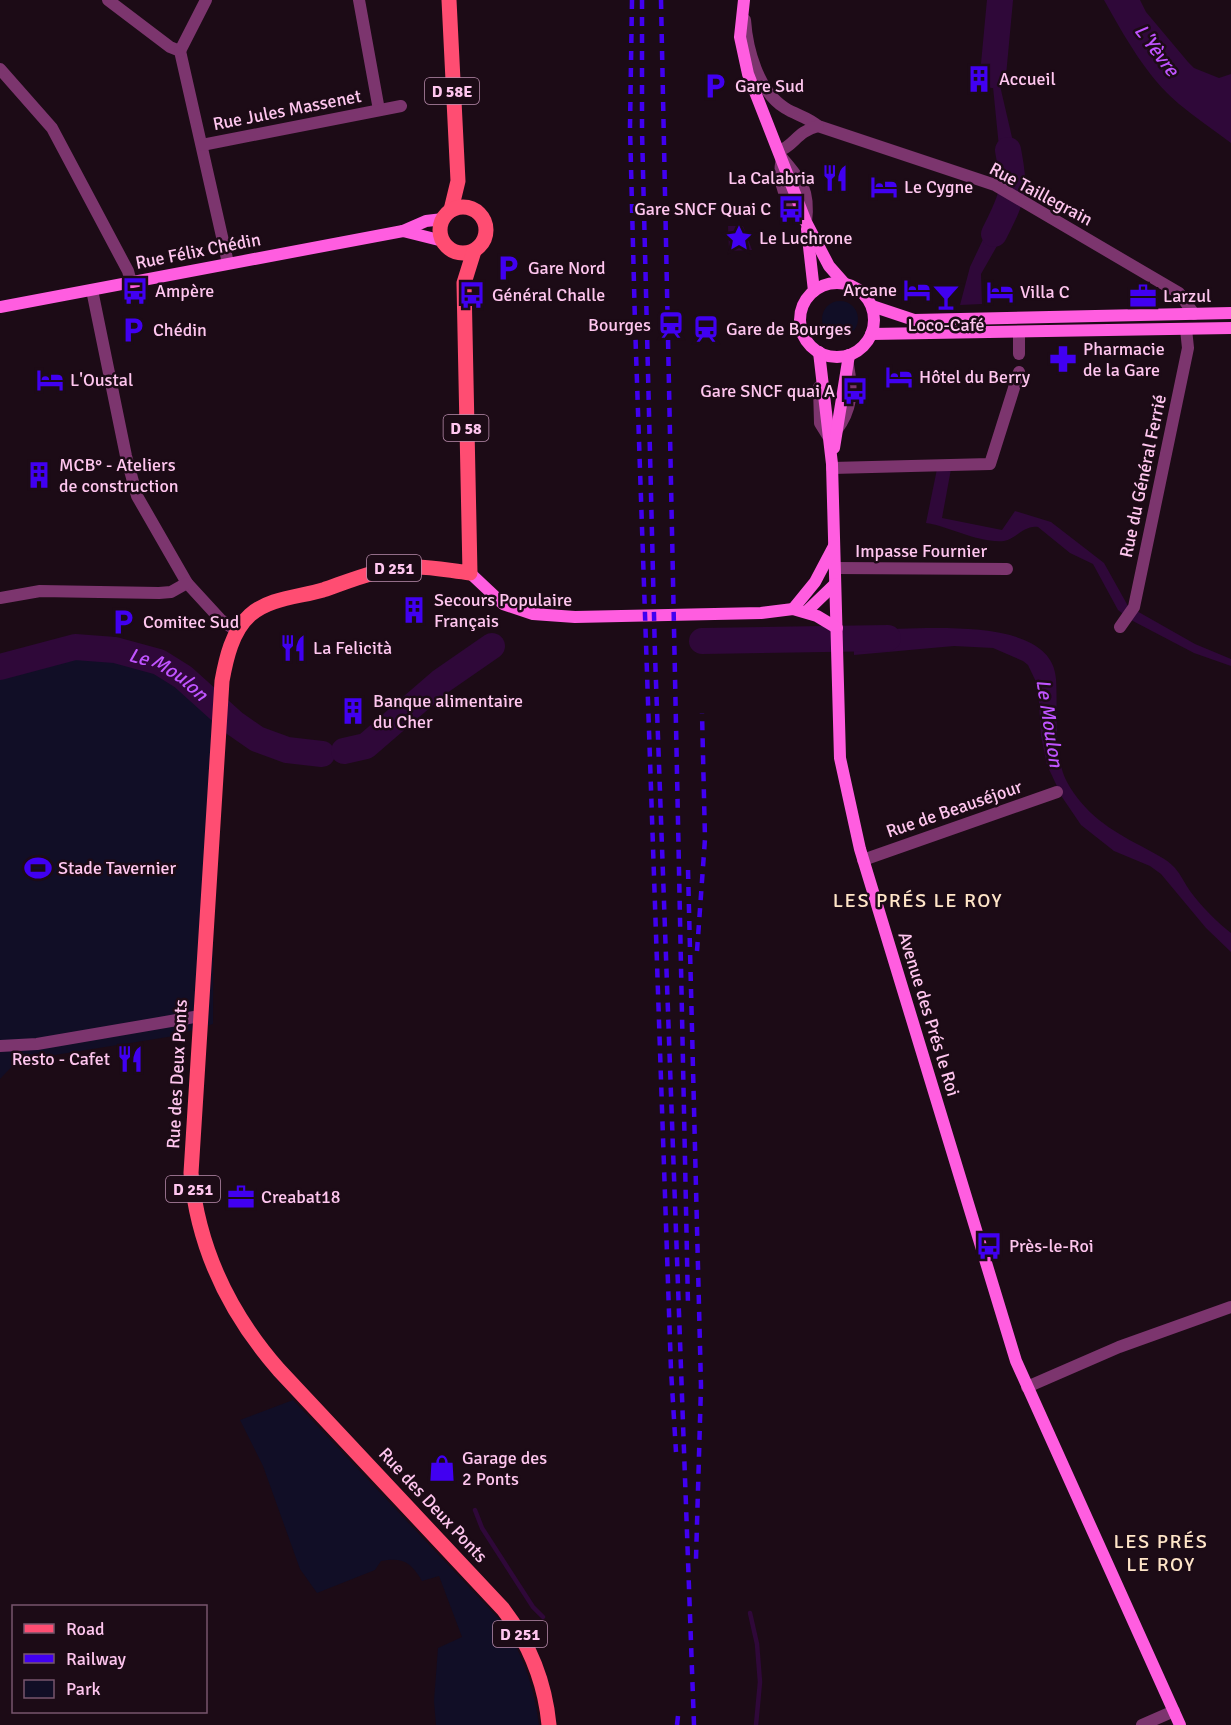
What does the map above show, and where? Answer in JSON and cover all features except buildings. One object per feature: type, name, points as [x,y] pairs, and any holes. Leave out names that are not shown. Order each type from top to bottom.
[{"type":"main road","name":"D 58E","points":[[447,214],[458,181],[449,0]]},
{"type":"main road","points":[[744,2],[741,51],[806,222],[829,266],[844,283],[861,291],[872,306],[874,321],[871,334],[865,344],[848,359],[819,352],[805,338],[801,320],[804,304],[814,291],[823,285],[844,283]]},
{"type":"main road","name":"D 58E","points":[[458,181],[466,192],[469,207]]},
{"type":"main road","points":[[469,207],[481,215],[486,231],[484,239],[474,251],[459,253],[448,246],[440,234],[447,214],[469,207]]},
{"type":"main road","name":"Rue Félix Chédin","points":[[0,307],[403,231],[447,214]]},
{"type":"main road","points":[[806,222],[814,291]]},
{"type":"main road","name":"Rue Félix Chédin","points":[[403,231],[448,246]]},
{"type":"main road","name":"D 58","points":[[448,246],[464,283]]},
{"type":"main road","name":"D 58","points":[[470,573],[464,283],[474,251]]},
{"type":"main road","points":[[872,306],[914,320],[1231,313]]},
{"type":"main road","points":[[871,334],[1231,328]]},
{"type":"main road","name":"Avenue des Prés le Roi","points":[[819,352],[832,434],[840,758],[847,800],[863,860],[1000,1311],[1028,1387],[1180,1725]]},
{"type":"main road","name":"Avenue des Prés le Roi","points":[[832,434],[848,359]]},
{"type":"main road","points":[[793,609],[815,582],[834,545]]},
{"type":"main road","name":"D 251","points":[[237,631],[250,615],[268,604],[321,590],[381,570],[413,567],[470,573]]},
{"type":"main road","points":[[470,573],[503,604],[523,612],[550,616],[761,613],[793,609],[807,611],[837,628]]},
{"type":"main road","points":[[807,611],[835,584]]},
{"type":"main road","name":"Rue des Deux Ponts","points":[[237,631],[222,681],[200,1016],[191,1173],[201,1233],[219,1283],[260,1349],[509,1616],[524,1640],[539,1675],[549,1725]]},
{"type":"street","points":[[108,0],[170,47],[180,51]]},
{"type":"street","points":[[206,0],[180,51],[228,263]]},
{"type":"street","name":"Rue Jules Massenet","points":[[359,0],[379,110]]},
{"type":"street","name":"Rue Taillegrain","points":[[744,2],[746,33],[754,63],[765,87],[784,108],[811,120],[818,126],[995,185],[1179,293],[1194,314]]},
{"type":"street","points":[[0,69],[52,128],[128,271],[131,282]]},
{"type":"street","name":"Rue Jules Massenet","points":[[202,145],[401,106]]},
{"type":"street","points":[[781,155],[800,132],[818,126]]},
{"type":"street","points":[[92,290],[126,456],[137,496],[187,584],[221,620],[237,631]]},
{"type":"street","name":"Rue du Général Ferrié","points":[[1123,623],[1134,607],[1188,348],[1186,329]]},
{"type":"street","points":[[1019,332],[1019,354]]},
{"type":"street","points":[[832,466],[990,464],[1019,372]]},
{"type":"street","name":"Impasse Fournier","points":[[835,568],[1007,569]]},
{"type":"street","points":[[0,598],[40,591],[159,593],[171,592],[187,584]]},
{"type":"street","name":"Rue de Beauséjour","points":[[863,860],[1057,792]]},
{"type":"street","points":[[0,1046],[37,1044],[200,1016]]},
{"type":"street","points":[[1028,1387],[1119,1347],[1231,1307]]},
{"type":"street","points":[[1142,1725],[1174,1711]]},
{"type":"green space","points":[[840,301],[853,306],[858,319],[853,332],[840,337],[827,332],[822,319],[827,306]]},
{"type":"green space","points":[[75,647],[128,653],[158,662],[181,676],[214,705],[213,1024],[174,1036],[17,1061],[0,1079],[0,667]]},
{"type":"green space","points":[[293,1400],[500,1620],[526,1670],[539,1725],[436,1725],[434,1701],[438,1648],[462,1637],[439,1576],[422,1581],[406,1562],[381,1561],[375,1570],[317,1593],[300,1569],[263,1466],[240,1420]]},
{"type":"water","name":"L'Yèvre","points":[[1104,0],[1140,0],[1146,12],[1194,68],[1219,78],[1231,74],[1231,143],[1179,104],[1156,81],[1137,55]]},
{"type":"water","points":[[990,41],[1000,42],[998,77],[1024,189],[1002,177],[992,77],[986,76]]},
{"type":"water","points":[[997,197],[1018,209],[981,274],[982,304],[960,305],[970,267],[995,214]]},
{"type":"water","points":[[728,226],[743,226],[752,250],[729,251]]},
{"type":"water","points":[[937,469],[951,469],[942,518],[1002,530],[1015,511],[1051,522],[1104,563],[1128,606],[1195,644],[1231,659],[1231,666],[1194,653],[1131,620],[1118,610],[1093,564],[1070,553],[1038,527],[1028,528],[1008,540],[994,541],[926,523]]},
{"type":"water","points":[[937,628],[1003,633],[1029,642],[1048,657],[1056,679],[1058,746],[1067,782],[1081,803],[1099,820],[1163,858],[1175,868],[1199,903],[1231,933],[1231,952],[1206,928],[1161,874],[1150,866],[1114,851],[1081,825],[1062,797],[1047,765],[1041,736],[1038,686],[1028,665],[993,648],[954,646],[854,655],[853,629]]},
{"type":"waterway","points":[[993,75],[1000,0]]},
{"type":"waterway","points":[[994,234],[1011,194],[1012,176],[1008,150]]},
{"type":"waterway","name":"Le Moulon","points":[[702,641],[888,638]]},
{"type":"waterway","name":"Le Moulon","points":[[344,751],[366,746],[440,682],[492,646]]},
{"type":"waterway","name":"Le Moulon","points":[[0,667],[75,647],[115,650],[159,662],[183,677],[234,723],[257,739],[287,750],[322,754]]},
{"type":"waterway","points":[[475,1510],[482,1528],[533,1607],[543,1617]]},
{"type":"waterway","points":[[750,1613],[757,1644],[760,1682],[756,1725]]},
{"type":"railway","points":[[632,0],[630,127],[635,324],[671,1370],[676,1452]]},
{"type":"railway","points":[[642,0],[642,131],[655,655],[694,1725]]},
{"type":"railway","points":[[661,0],[688,1305]]},
{"type":"railway","points":[[697,951],[705,839],[702,713]]},
{"type":"railway","points":[[688,870],[701,1386],[696,1559]]},
{"type":"railway","points":[[677,1725],[678,1716]]},
{"type":"place","name":"Accueil","points":[[979,79]]},
{"type":"place","name":"Gare Sud","points":[[715,86]]},
{"type":"place","name":"La Calabria","points":[[835,178]]},
{"type":"place","name":"Le Cygne","points":[[884,187]]},
{"type":"place","name":"Gare SNCF Quai C","points":[[791,209]]},
{"type":"place","name":"Le Luchrone","points":[[739,238]]},
{"type":"place","name":"Gare Nord","points":[[508,268]]},
{"type":"place","name":"Arcane","points":[[917,290]]},
{"type":"place","name":"Ampère","points":[[135,291]]},
{"type":"place","name":"Villa C","points":[[1000,292]]},
{"type":"place","name":"Général Challe","points":[[472,295]]},
{"type":"place","name":"Larzul","points":[[1143,296]]},
{"type":"place","name":"Loco-Café","points":[[946,297]]},
{"type":"place","name":"Bourges","points":[[671,325]]},
{"type":"place","name":"Gare de Bourges","points":[[706,329]]},
{"type":"place","name":"Chédin","points":[[133,330]]},
{"type":"place","name":"Pharmacie de la Gare","points":[[1063,359]]},
{"type":"place","name":"Hôtel du Berry","points":[[899,377]]},
{"type":"place","name":"L'Oustal","points":[[50,380]]},
{"type":"place","name":"Gare SNCF quai A","points":[[855,391]]},
{"type":"place","name":"MCB° - Ateliers de construction","points":[[39,475]]},
{"type":"place","name":"Secours Populaire Français","points":[[414,610]]},
{"type":"place","name":"Comitec Sud","points":[[123,622]]},
{"type":"place","name":"La Felicità","points":[[293,648]]},
{"type":"place","name":"Banque alimentaire du Cher","points":[[353,711]]},
{"type":"place","name":"Stade Tavernier","points":[[38,868]]},
{"type":"place","name":"Resto - Cafet","points":[[130,1059]]},
{"type":"place","name":"Creabat18","points":[[241,1197]]},
{"type":"place","name":"Près-le-Roi","points":[[989,1246]]},
{"type":"place","name":"Garage des 2 Ponts","points":[[442,1468]]},
{"type":"district","name":"LES PRÉS LE ROY","points":[[918,900]]},
{"type":"district","name":"LES PRÉS LE ROY","points":[[1161,1552]]}]
